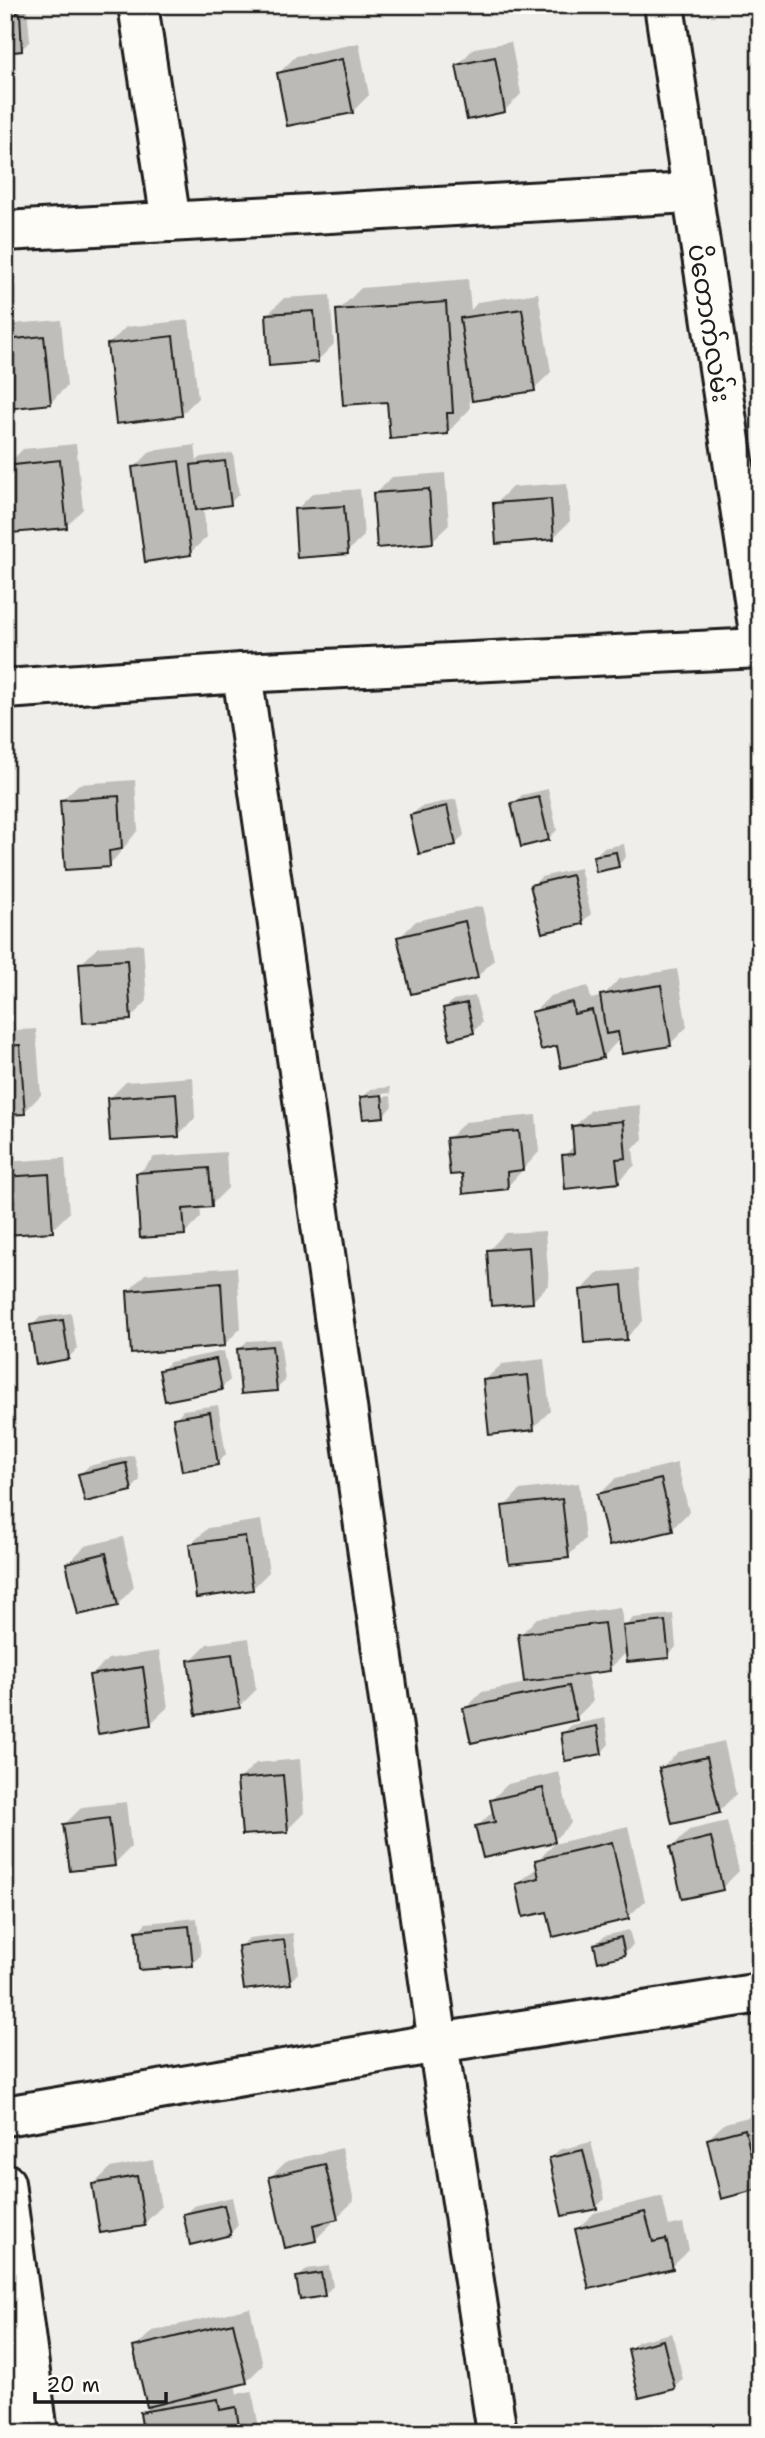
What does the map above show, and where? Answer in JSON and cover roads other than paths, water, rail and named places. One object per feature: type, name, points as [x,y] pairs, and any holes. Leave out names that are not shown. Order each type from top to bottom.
[{"type":"street","points":[[138,5],[171,222]]},
{"type":"street","name":"ပိတောက်လမ်း","points":[[664,5],[690,194],[760,639]]},
{"type":"street","points":[[5,231],[690,194]]},
{"type":"street","points":[[5,689],[242,673],[760,648]]},
{"type":"street","points":[[242,673],[438,2043],[497,2433]]},
{"type":"street","points":[[5,2116],[438,2043],[760,1993]]},
{"type":"street","points":[[5,2183],[38,2433]]}]
